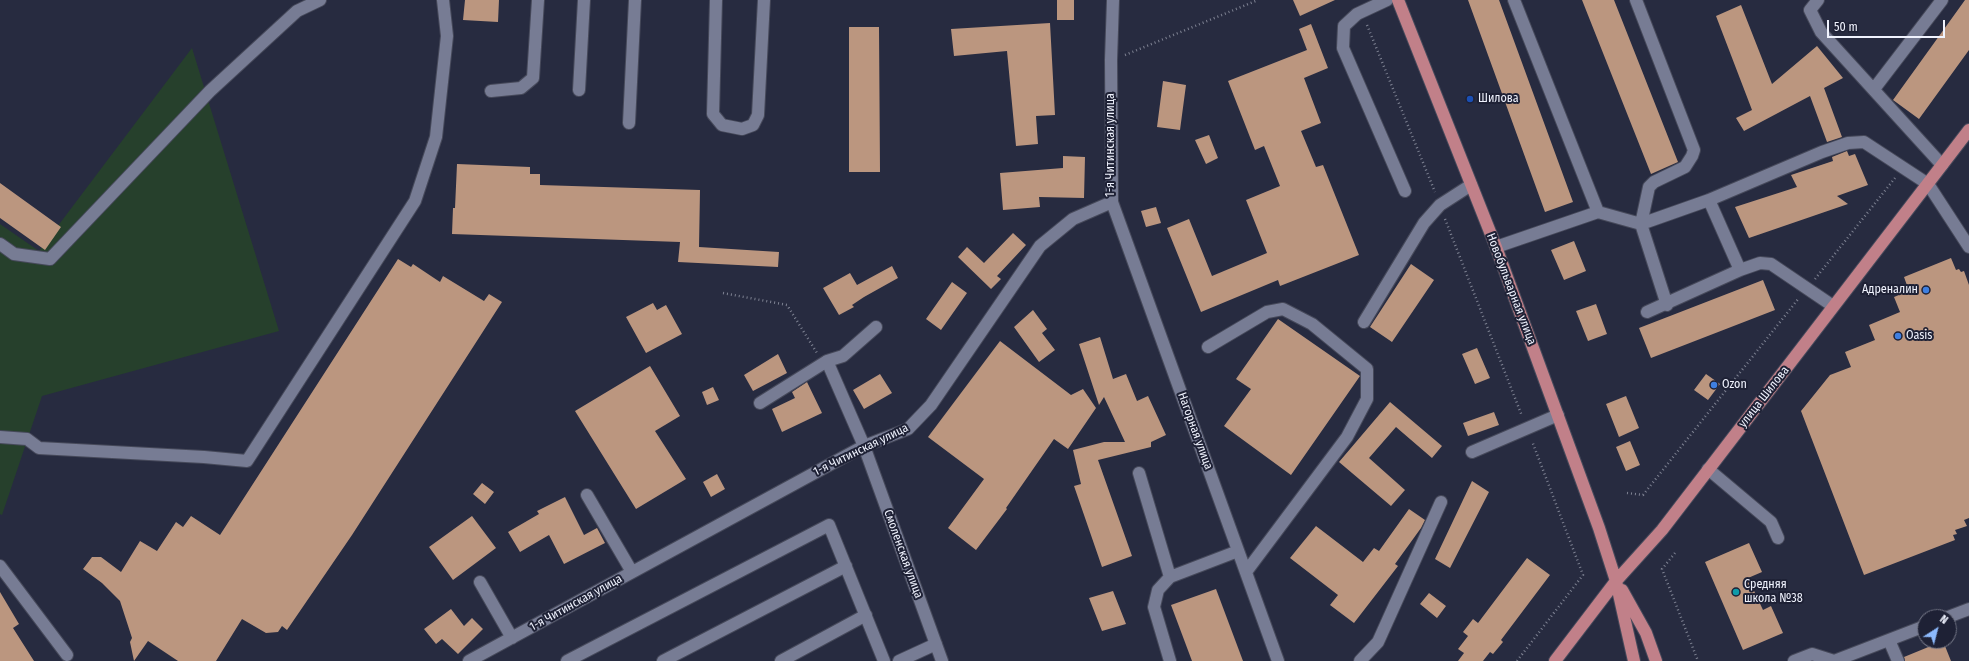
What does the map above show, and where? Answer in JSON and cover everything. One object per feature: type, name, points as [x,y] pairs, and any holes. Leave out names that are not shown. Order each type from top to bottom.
[{"type":"main road","name":"Новобульварная улица","points":[[1398,0],[1496,247],[1558,415],[1616,581],[1634,661]]},
{"type":"main road","name":"улица Шилова","points":[[1555,661],[1616,581],[1662,530],[1969,130]]},
{"type":"main road","name":"Новобульварная улица","points":[[1616,581],[1646,633],[1656,661]]},
{"type":"street","points":[[0,244],[14,254],[50,259],[210,92],[297,10],[320,0]]},
{"type":"street","points":[[0,436],[27,439],[39,448],[204,457],[246,461],[415,201],[436,137],[447,36],[443,0]]},
{"type":"street","points":[[490,91],[521,88],[533,78],[538,0]]},
{"type":"street","points":[[579,90],[584,0]]},
{"type":"street","points":[[629,123],[635,0]]},
{"type":"street","points":[[716,0],[713,114],[722,125],[742,129],[753,125],[758,115],[764,0]]},
{"type":"street","name":"1-я Читинская улица","points":[[469,661],[864,446],[908,429],[931,405],[1040,246],[1073,218],[1112,202],[1111,60],[1113,0]]},
{"type":"street","points":[[1387,0],[1362,12],[1344,26],[1343,48],[1405,191]]},
{"type":"street","points":[[1514,0],[1598,212]]},
{"type":"street","points":[[1636,0],[1694,150],[1685,167],[1654,182],[1648,187],[1641,224],[1667,304]]},
{"type":"street","points":[[1818,0],[1810,10],[1821,32],[1942,165]]},
{"type":"street","points":[[1874,89],[1942,0]]},
{"type":"street","points":[[1496,247],[1598,212],[1641,224],[1709,200],[1822,152],[1848,143],[1864,142],[1928,184],[1969,247]]},
{"type":"street","points":[[1364,322],[1424,223],[1440,205],[1471,185]]},
{"type":"street","points":[[1709,200],[1740,270]]},
{"type":"street","name":"Нагорная улица","points":[[1112,202],[1278,661]]},
{"type":"street","points":[[1647,312],[1740,270],[1760,263],[1771,264],[1833,306]]},
{"type":"street","points":[[1208,347],[1267,312],[1283,309],[1312,324],[1367,369],[1367,399],[1347,437],[1246,572]]},
{"type":"street","points":[[760,403],[827,361],[843,356],[876,326]]},
{"type":"street","name":"Смоленская улица","points":[[827,361],[864,446],[942,661]]},
{"type":"street","points":[[1472,452],[1558,415]]},
{"type":"street","points":[[1708,469],[1771,522],[1778,538]]},
{"type":"street","points":[[1139,473],[1170,577]]},
{"type":"street","points":[[587,495],[632,572]]},
{"type":"street","points":[[1360,661],[1378,642],[1441,502]]},
{"type":"street","points":[[567,661],[829,525],[884,661]]},
{"type":"street","points":[[1170,661],[1154,607],[1158,590],[1170,577],[1238,551]]},
{"type":"street","points":[[0,566],[67,655]]},
{"type":"street","points":[[663,661],[846,566]]},
{"type":"street","points":[[480,582],[512,638]]},
{"type":"street","points":[[1957,614],[1969,609]]},
{"type":"street","points":[[781,661],[866,615]]},
{"type":"street","points":[[1794,661],[1812,654],[1834,661],[1917,629]]},
{"type":"street","points":[[1889,640],[1898,661]]},
{"type":"street","points":[[899,661],[936,644]]},
{"type":"path","points":[[1111,60],[1258,0]]},
{"type":"path","points":[[1362,12],[1440,205],[1583,575],[1517,661]]},
{"type":"path","points":[[1627,493],[1643,495],[1903,167]]},
{"type":"path","points":[[724,293],[787,305],[819,356],[827,361]]},
{"type":"path","points":[[1674,553],[1662,569],[1698,661]]},
{"type":"green space","points":[[192,48],[279,331],[42,396],[2,515],[0,514],[0,224],[39,251]]},
{"type":"building","points":[[465,0],[499,0],[498,22],[463,20]]},
{"type":"building","points":[[1057,0],[1074,0],[1074,20],[1057,20]]},
{"type":"building","points":[[1293,0],[1335,0],[1300,16]]},
{"type":"building","points":[[1468,0],[1499,0],[1573,202],[1545,212]]},
{"type":"building","points":[[1582,0],[1614,0],[1678,162],[1651,174]]},
{"type":"building","points":[[1965,0],[1969,0],[1969,50],[1919,119],[1893,100]]},
{"type":"building","points":[[1741,5],[1772,84],[1817,46],[1843,78],[1824,88],[1842,137],[1827,142],[1810,96],[1744,131],[1736,118],[1752,110],[1716,16]]},
{"type":"building","points":[[1050,23],[1055,115],[1036,116],[1038,144],[1016,146],[1007,51],[954,56],[951,29]]},
{"type":"building","points":[[1311,24],[1328,68],[1304,78],[1321,123],[1301,131],[1316,167],[1323,165],[1359,255],[1280,286],[1278,280],[1201,312],[1167,228],[1189,219],[1212,276],[1267,253],[1246,200],[1280,186],[1264,146],[1255,150],[1228,81],[1307,50],[1299,29]]},
{"type":"building","points":[[849,27],[879,27],[880,172],[849,172]]},
{"type":"building","points":[[1163,81],[1186,85],[1180,130],[1157,127]]},
{"type":"building","points":[[1209,135],[1218,158],[1206,164],[1195,140]]},
{"type":"building","points":[[1847,151],[1849,156],[1855,154],[1868,185],[1837,196],[1848,204],[1749,238],[1735,207],[1797,187],[1791,175],[1833,161],[1832,157]]},
{"type":"building","points":[[1063,156],[1085,157],[1084,198],[1039,197],[1040,207],[1003,210],[1000,173],[1063,168]]},
{"type":"building","points":[[457,164],[530,167],[530,174],[540,174],[540,185],[700,190],[699,247],[779,252],[778,267],[678,262],[680,242],[452,234]]},
{"type":"building","points":[[0,183],[61,227],[45,250],[0,218]]},
{"type":"building","points":[[1156,207],[1161,223],[1146,227],[1141,211]]},
{"type":"building","points":[[1013,233],[1026,245],[997,276],[1001,279],[991,289],[958,257],[967,247],[984,263]]},
{"type":"building","points":[[1574,241],[1586,271],[1564,280],[1551,250]]},
{"type":"building","points":[[1951,258],[1956,270],[1959,269],[1961,272],[1964,271],[1969,285],[1969,518],[1964,520],[1967,526],[1955,530],[1957,534],[1953,535],[1955,540],[1864,575],[1801,411],[1830,375],[1851,367],[1845,352],[1875,340],[1869,325],[1900,312],[1894,297],[1909,291],[1904,277]]},
{"type":"building","points":[[398,259],[411,267],[413,264],[440,282],[443,276],[484,301],[489,294],[502,302],[352,535],[287,630],[282,626],[278,632],[266,633],[242,619],[216,661],[178,661],[148,641],[134,661],[130,642],[132,638],[120,601],[102,583],[83,569],[92,557],[101,557],[121,572],[140,541],[157,551],[176,522],[183,527],[191,516],[220,535]]},
{"type":"building","points":[[1411,264],[1434,280],[1392,342],[1370,327]]},
{"type":"building","points":[[892,266],[898,278],[864,297],[852,305],[854,307],[839,315],[823,288],[850,273],[857,285]]},
{"type":"building","points":[[1763,280],[1775,310],[1651,358],[1639,328]]},
{"type":"building","points":[[952,282],[967,293],[941,330],[926,319]]},
{"type":"building","points":[[653,303],[657,310],[666,305],[682,334],[646,353],[626,317]]},
{"type":"building","points":[[1596,304],[1607,334],[1588,341],[1576,311]]},
{"type":"building","points":[[1033,310],[1047,329],[1042,333],[1055,350],[1039,362],[1014,327]]},
{"type":"building","points":[[1278,319],[1360,376],[1291,475],[1224,426],[1251,389],[1236,379]]},
{"type":"building","points":[[1100,337],[1113,379],[1126,374],[1137,401],[1148,396],[1166,435],[1151,442],[1151,447],[1098,460],[1132,556],[1102,567],[1074,486],[1081,484],[1073,450],[1104,442],[1125,442],[1104,397],[1099,405],[1079,344]]},
{"type":"building","points":[[1000,341],[1071,395],[1083,389],[1096,408],[1068,449],[1054,439],[1006,508],[1007,509],[976,550],[948,528],[984,479],[928,437]]},
{"type":"building","points":[[1477,348],[1490,378],[1475,384],[1462,354]]},
{"type":"building","points":[[778,354],[787,373],[753,391],[744,375]]},
{"type":"building","points":[[650,366],[680,416],[655,431],[686,479],[636,509],[575,411]]},
{"type":"building","points":[[880,374],[892,393],[864,409],[853,390]]},
{"type":"building","points":[[1706,374],[1720,384],[1708,400],[1694,390]]},
{"type":"building","points":[[807,382],[822,413],[782,432],[772,409],[795,398],[792,392]]},
{"type":"building","points":[[713,387],[719,400],[707,405],[702,392]]},
{"type":"building","points":[[1626,396],[1639,428],[1619,437],[1606,404]]},
{"type":"building","points":[[1390,402],[1442,446],[1432,458],[1396,427],[1369,458],[1405,490],[1391,506],[1339,462]]},
{"type":"building","points":[[1494,412],[1499,425],[1468,436],[1463,423]]},
{"type":"building","points":[[1630,441],[1640,465],[1626,471],[1616,447]]},
{"type":"building","points":[[717,474],[725,489],[711,497],[703,482]]},
{"type":"building","points":[[1472,481],[1489,492],[1450,568],[1435,559]]},
{"type":"building","points":[[482,483],[494,492],[485,504],[473,494]]},
{"type":"building","points":[[565,497],[584,535],[597,528],[605,543],[564,564],[549,535],[520,552],[508,532],[539,514],[537,511]]},
{"type":"building","points":[[1409,509],[1425,520],[1421,528],[1395,564],[1398,566],[1354,623],[1330,605],[1338,595],[1290,558],[1316,526],[1363,562],[1374,548],[1379,551]]},
{"type":"building","points":[[472,516],[496,548],[453,580],[429,547]]},
{"type":"building","name":"Средняя школа №38","points":[[1749,543],[1762,572],[1748,578],[1763,610],[1771,606],[1783,633],[1743,650],[1705,562]]},
{"type":"building","points":[[1527,558],[1550,575],[1501,640],[1503,642],[1493,654],[1490,652],[1483,661],[1458,661],[1464,653],[1458,649],[1468,636],[1463,632],[1473,619],[1478,623]]},
{"type":"building","points":[[1216,589],[1243,661],[1192,661],[1171,605]]},
{"type":"building","points":[[1113,591],[1126,624],[1102,631],[1089,598]]},
{"type":"building","points":[[0,592],[19,624],[13,628],[34,661],[0,661]]},
{"type":"building","points":[[1429,593],[1446,606],[1437,618],[1420,604]]},
{"type":"building","points":[[451,609],[464,626],[472,618],[483,629],[458,654],[442,639],[436,644],[424,629]]},
{"type":"building","points":[[1924,649],[1946,649],[1951,661],[1905,661],[1904,657]]},
{"type":"place","name":"Шилова","points":[[1470,99]]},
{"type":"place","name":"Адреналин","points":[[1926,290]]},
{"type":"place","name":"Oasis","points":[[1898,336]]},
{"type":"place","name":"Ozon","points":[[1714,385]]},
{"type":"place","name":"Средняя школа №38","points":[[1736,592]]}]
